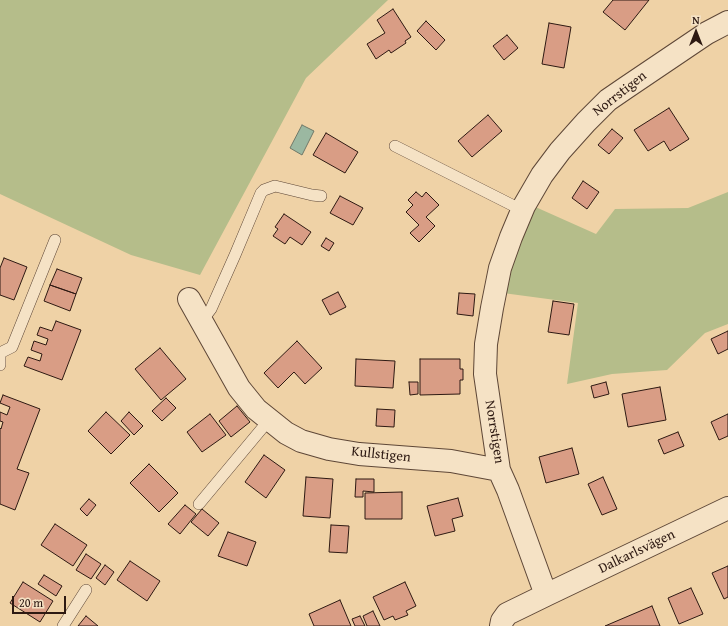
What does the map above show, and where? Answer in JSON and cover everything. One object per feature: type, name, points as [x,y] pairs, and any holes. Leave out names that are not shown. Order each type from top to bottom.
[{"type":"street","name":"Norrstigen","points":[[546,595],[508,490],[499,470],[486,381],[486,344],[500,268],[522,210],[542,174],[576,132],[608,100],[707,33],[728,22]]},
{"type":"street","name":"Kullstigen","points":[[189,299],[239,388],[256,409],[286,433],[301,441],[329,449],[360,454],[451,461],[499,470]]},
{"type":"street","name":"Dalkarlsvägen","points":[[546,595],[728,508]]},
{"type":"street","points":[[501,626],[502,621],[507,614],[546,595]]},
{"type":"lane","points":[[395,146],[522,210]]},
{"type":"lane","points":[[201,322],[211,309],[236,255],[261,193],[264,190],[275,186],[306,194],[321,196]]},
{"type":"lane","points":[[0,365],[0,354],[12,347],[55,240]]},
{"type":"lane","points":[[199,504],[269,420]]},
{"type":"lane","points":[[63,626],[86,590]]},
{"type":"shaded area","points":[[0,0],[388,0],[306,78],[200,275],[131,255],[0,194]]},
{"type":"shaded area","points":[[302,125],[314,131],[302,155],[290,148]]},
{"type":"shaded area","points":[[728,192],[728,324],[705,333],[667,370],[612,374],[567,384],[578,303],[503,293],[531,205],[596,234],[615,209],[688,208]]},
{"type":"building","points":[[613,0],[649,0],[625,30],[603,12]]},
{"type":"building","points":[[393,9],[411,37],[405,41],[406,43],[391,53],[389,50],[376,59],[367,44],[385,33],[377,20]]},
{"type":"building","points":[[426,21],[445,40],[436,50],[417,31]]},
{"type":"building","points":[[549,23],[571,27],[564,68],[542,64]]},
{"type":"building","points":[[507,35],[518,48],[504,60],[493,46]]},
{"type":"building","points":[[669,108],[689,139],[670,151],[664,141],[648,151],[634,130]]},
{"type":"building","points":[[488,115],[502,131],[472,157],[458,141]]},
{"type":"building","points":[[612,129],[623,138],[609,154],[598,145]]},
{"type":"building","points":[[326,133],[358,152],[345,173],[313,155]]},
{"type":"building","points":[[583,181],[599,192],[587,209],[572,198]]},
{"type":"building","points":[[416,192],[422,197],[426,192],[439,205],[426,217],[435,226],[419,242],[410,233],[419,225],[406,212],[413,205],[408,200]]},
{"type":"building","points":[[340,196],[363,208],[353,225],[330,213]]},
{"type":"building","points":[[284,214],[311,232],[302,245],[290,237],[285,244],[273,236],[278,229],[275,227]]},
{"type":"building","points":[[326,238],[334,243],[329,251],[321,246]]},
{"type":"building","points":[[4,258],[27,267],[14,300],[0,295],[0,268]]},
{"type":"building","points":[[57,269],[82,278],[76,294],[50,285]]},
{"type":"building","points":[[50,285],[76,294],[70,311],[44,301]]},
{"type":"building","points":[[338,292],[346,307],[330,315],[322,300]]},
{"type":"building","points":[[459,293],[475,294],[473,316],[457,314]]},
{"type":"building","points":[[553,301],[574,304],[569,335],[548,332]]},
{"type":"building","points":[[56,321],[81,330],[62,380],[24,366],[28,357],[40,361],[42,354],[31,350],[34,341],[46,345],[48,339],[37,335],[40,327],[52,331]]},
{"type":"building","points":[[728,331],[728,349],[718,354],[711,339]]},
{"type":"building","points":[[297,341],[322,368],[305,384],[294,372],[278,388],[264,373]]},
{"type":"building","points":[[160,348],[186,379],[161,400],[135,369]]},
{"type":"building","points":[[356,359],[395,361],[393,388],[355,386]]},
{"type":"building","points":[[420,359],[460,359],[460,369],[463,369],[463,380],[460,380],[460,394],[420,395]]},
{"type":"building","points":[[409,382],[418,382],[418,394],[410,395]]},
{"type":"building","points":[[606,382],[609,394],[594,398],[591,386]]},
{"type":"building","points":[[660,387],[666,420],[628,427],[622,394]]},
{"type":"building","points":[[3,395],[40,409],[17,469],[29,473],[15,510],[0,504],[0,428],[1,429],[3,422],[0,421],[0,412],[7,415],[10,407],[0,403]]},
{"type":"building","points":[[166,398],[176,408],[162,421],[152,411]]},
{"type":"building","points":[[237,406],[250,422],[231,437],[219,421]]},
{"type":"building","points":[[377,409],[395,410],[394,427],[376,426]]},
{"type":"building","points":[[106,412],[130,435],[111,454],[88,431]]},
{"type":"building","points":[[129,412],[143,426],[134,435],[121,421]]},
{"type":"building","points":[[210,414],[226,435],[202,452],[187,432]]},
{"type":"building","points":[[728,414],[728,436],[719,440],[711,422]]},
{"type":"building","points":[[678,432],[684,446],[664,454],[658,440]]},
{"type":"building","points":[[572,448],[579,474],[546,483],[539,457]]},
{"type":"building","points":[[264,455],[285,470],[266,498],[245,482]]},
{"type":"building","points":[[149,464],[178,493],[159,512],[130,483]]},
{"type":"building","points":[[306,477],[333,479],[330,518],[303,516]]},
{"type":"building","points":[[603,477],[617,509],[602,515],[588,484]]},
{"type":"building","points":[[356,479],[374,479],[374,492],[363,491],[363,497],[355,497]]},
{"type":"building","points":[[402,492],[402,519],[365,519],[365,493]]},
{"type":"building","points":[[458,498],[463,516],[452,519],[455,531],[435,536],[427,506]]},
{"type":"building","points":[[89,499],[96,505],[87,516],[80,509]]},
{"type":"building","points":[[185,505],[196,514],[180,534],[168,524]]},
{"type":"building","points":[[202,509],[219,523],[208,536],[191,522]]},
{"type":"building","points":[[55,524],[87,545],[73,566],[41,545]]},
{"type":"building","points":[[331,525],[349,526],[347,553],[329,552]]},
{"type":"building","points":[[228,532],[256,542],[247,566],[218,556]]},
{"type":"building","points":[[86,554],[101,564],[91,579],[76,570]]},
{"type":"building","points":[[130,561],[160,581],[147,601],[117,580]]},
{"type":"building","points":[[105,565],[114,572],[105,585],[96,578]]},
{"type":"building","points":[[728,566],[728,597],[724,599],[712,573]]},
{"type":"building","points":[[44,575],[62,586],[56,596],[38,584]]},
{"type":"building","points":[[23,582],[53,601],[40,622],[10,603]]},
{"type":"building","points":[[405,582],[416,606],[406,611],[408,615],[395,620],[393,616],[384,620],[373,597]]},
{"type":"building","points":[[691,588],[703,614],[679,624],[668,598]]},
{"type":"building","points":[[340,600],[351,626],[314,626],[309,614]]},
{"type":"building","points":[[652,606],[660,626],[605,626]]},
{"type":"building","points":[[373,611],[380,626],[367,626],[363,616]]},
{"type":"building","points":[[86,616],[98,626],[78,626]]},
{"type":"building","points":[[360,616],[365,626],[355,626],[352,619]]}]
